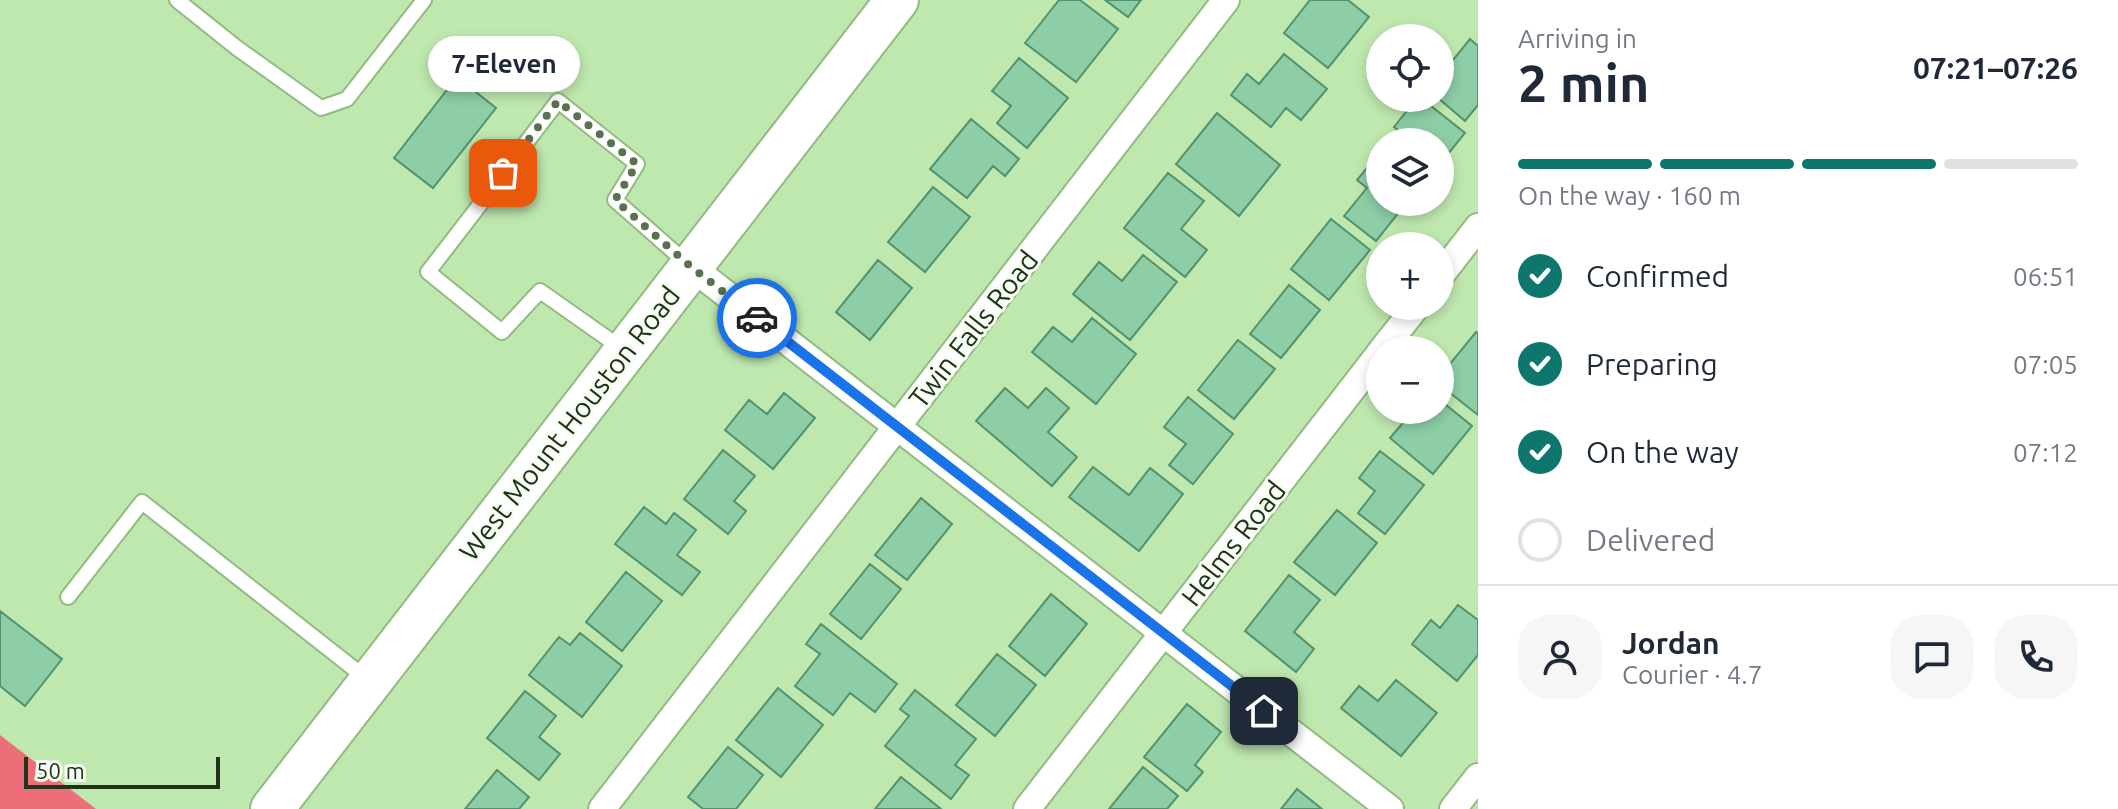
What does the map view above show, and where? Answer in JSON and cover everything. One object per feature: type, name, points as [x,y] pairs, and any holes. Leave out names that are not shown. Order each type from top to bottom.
[{"type":"main road","name":"West Mount Houston Road","points":[[272,809],[897,0]]},
{"type":"street","name":"Twin Falls Road","points":[[602,809],[1226,0]]},
{"type":"street","points":[[1454,258],[1478,227]]},
{"type":"street","points":[[690,266],[1390,809]]},
{"type":"street","name":"Helms Road","points":[[1394,336],[1406,320]]},
{"type":"street","name":"Helms Road","points":[[1027,809],[1366,371]]},
{"type":"street","points":[[1453,809],[1478,777]]},
{"type":"lane","points":[[177,0],[237,48],[321,108],[347,99],[424,0]]},
{"type":"lane","points":[[503,173],[558,101],[637,164],[615,200],[690,266]]},
{"type":"lane","points":[[482,202],[428,272],[502,332],[540,291],[625,350]]},
{"type":"lane","points":[[68,597],[142,502],[370,681]]},
{"type":"shaded area","points":[[0,735],[96,809],[0,809]]},
{"type":"building","points":[[1059,0],[1080,0],[1118,29],[1076,82],[1025,43]]},
{"type":"building","points":[[1105,0],[1141,0],[1128,17]]},
{"type":"building","points":[[1310,0],[1348,0],[1369,17],[1328,68],[1284,33]]},
{"type":"building","points":[[1470,39],[1478,46],[1478,105],[1465,121],[1454,112],[1454,59]]},
{"type":"building","points":[[1284,54],[1327,89],[1301,120],[1286,108],[1271,127],[1231,95],[1247,74],[1259,84]]},
{"type":"building","points":[[1019,58],[1068,98],[1027,148],[997,123],[1011,106],[992,91]]},
{"type":"building","points":[[457,77],[496,108],[433,188],[394,158]]},
{"type":"building","points":[[1406,112],[1439,112],[1465,133],[1454,147],[1454,128],[1394,127]]},
{"type":"building","points":[[1217,113],[1280,165],[1239,216],[1176,164]]},
{"type":"building","points":[[971,119],[1019,159],[1005,176],[993,166],[967,198],[930,169]]},
{"type":"building","points":[[1366,169],[1366,187],[1357,180]]},
{"type":"building","points":[[1168,173],[1204,201],[1181,229],[1207,250],[1185,277],[1124,228]]},
{"type":"building","points":[[933,187],[970,217],[925,272],[888,242]]},
{"type":"building","points":[[1366,189],[1366,216],[1396,216],[1383,232],[1366,233],[1344,216]]},
{"type":"building","points":[[1331,219],[1366,247],[1366,255],[1329,300],[1291,269]]},
{"type":"building","points":[[1143,255],[1177,282],[1130,340],[1073,294],[1099,262],[1122,281]]},
{"type":"building","points":[[878,260],[912,288],[870,340],[836,312]]},
{"type":"building","points":[[1289,285],[1320,310],[1281,358],[1250,334]]},
{"type":"building","points":[[1092,318],[1136,354],[1096,404],[1032,352],[1053,327],[1072,342]]},
{"type":"building","points":[[1478,333],[1478,415],[1454,396],[1454,359]]},
{"type":"building","points":[[1238,340],[1275,369],[1234,419],[1198,390]]},
{"type":"building","points":[[1005,388],[1028,408],[1046,388],[1069,408],[1048,432],[1077,457],[1052,486],[976,421]]},
{"type":"building","points":[[784,393],[815,418],[773,469],[725,430],[749,400],[767,414]]},
{"type":"building","points":[[1188,397],[1233,434],[1193,484],[1169,465],[1186,444],[1164,427]]},
{"type":"building","points":[[1454,411],[1472,426],[1433,474],[1390,438],[1402,424],[1454,424]]},
{"type":"building","points":[[723,450],[755,476],[734,501],[746,511],[728,534],[684,499]]},
{"type":"building","points":[[1380,451],[1424,485],[1385,534],[1358,513],[1375,491],[1359,478]]},
{"type":"building","points":[[1093,467],[1129,495],[1150,468],[1183,494],[1139,551],[1069,497]]},
{"type":"building","points":[[921,498],[952,524],[907,580],[875,555]]},
{"type":"building","points":[[644,507],[666,524],[674,513],[696,530],[677,555],[700,572],[682,595],[615,544]]},
{"type":"building","points":[[1337,510],[1377,543],[1335,595],[1294,562]]},
{"type":"building","points":[[870,564],[901,589],[861,639],[830,614]]},
{"type":"building","points":[[626,572],[662,601],[622,651],[586,622]]},
{"type":"building","points":[[1289,575],[1320,600],[1294,632],[1314,649],[1296,672],[1245,631]]},
{"type":"building","points":[[1051,594],[1087,624],[1045,676],[1009,646]]},
{"type":"building","points":[[1458,605],[1478,620],[1478,655],[1457,681],[1412,644],[1431,620],[1440,628]]},
{"type":"building","points":[[0,611],[62,659],[25,706],[0,686]]},
{"type":"building","points":[[821,624],[897,684],[875,712],[850,693],[833,715],[795,686],[820,654],[806,644]]},
{"type":"building","points":[[580,633],[622,666],[582,717],[529,675],[559,637],[570,645]]},
{"type":"building","points":[[997,654],[1036,685],[995,736],[956,705]]},
{"type":"building","points":[[1396,680],[1437,713],[1401,756],[1341,708],[1359,686],[1378,701]]},
{"type":"building","points":[[778,688],[823,725],[781,777],[736,740]]},
{"type":"building","points":[[915,690],[976,739],[955,765],[969,775],[951,799],[885,746],[909,716],[900,709]]},
{"type":"building","points":[[525,691],[556,716],[539,737],[560,754],[539,780],[487,738]]},
{"type":"building","points":[[1187,704],[1221,732],[1195,765],[1203,772],[1187,791],[1144,757]]},
{"type":"building","points":[[728,747],[763,775],[736,809],[703,809],[688,797]]},
{"type":"building","points":[[1143,767],[1178,796],[1167,809],[1109,809]]},
{"type":"building","points":[[497,770],[529,797],[519,809],[465,809]]},
{"type":"building","points":[[901,777],[941,809],[875,809]]},
{"type":"building","points":[[1297,789],[1322,809],[1281,809]]},
{"type":"way so far","points":[[503,173],[558,101],[637,164],[615,200],[690,266],[757,318]]},
{"type":"place","name":"7-Eleven","points":[[503,173]]},
{"type":"route","points":[[757,318],[1264,711]]}]
